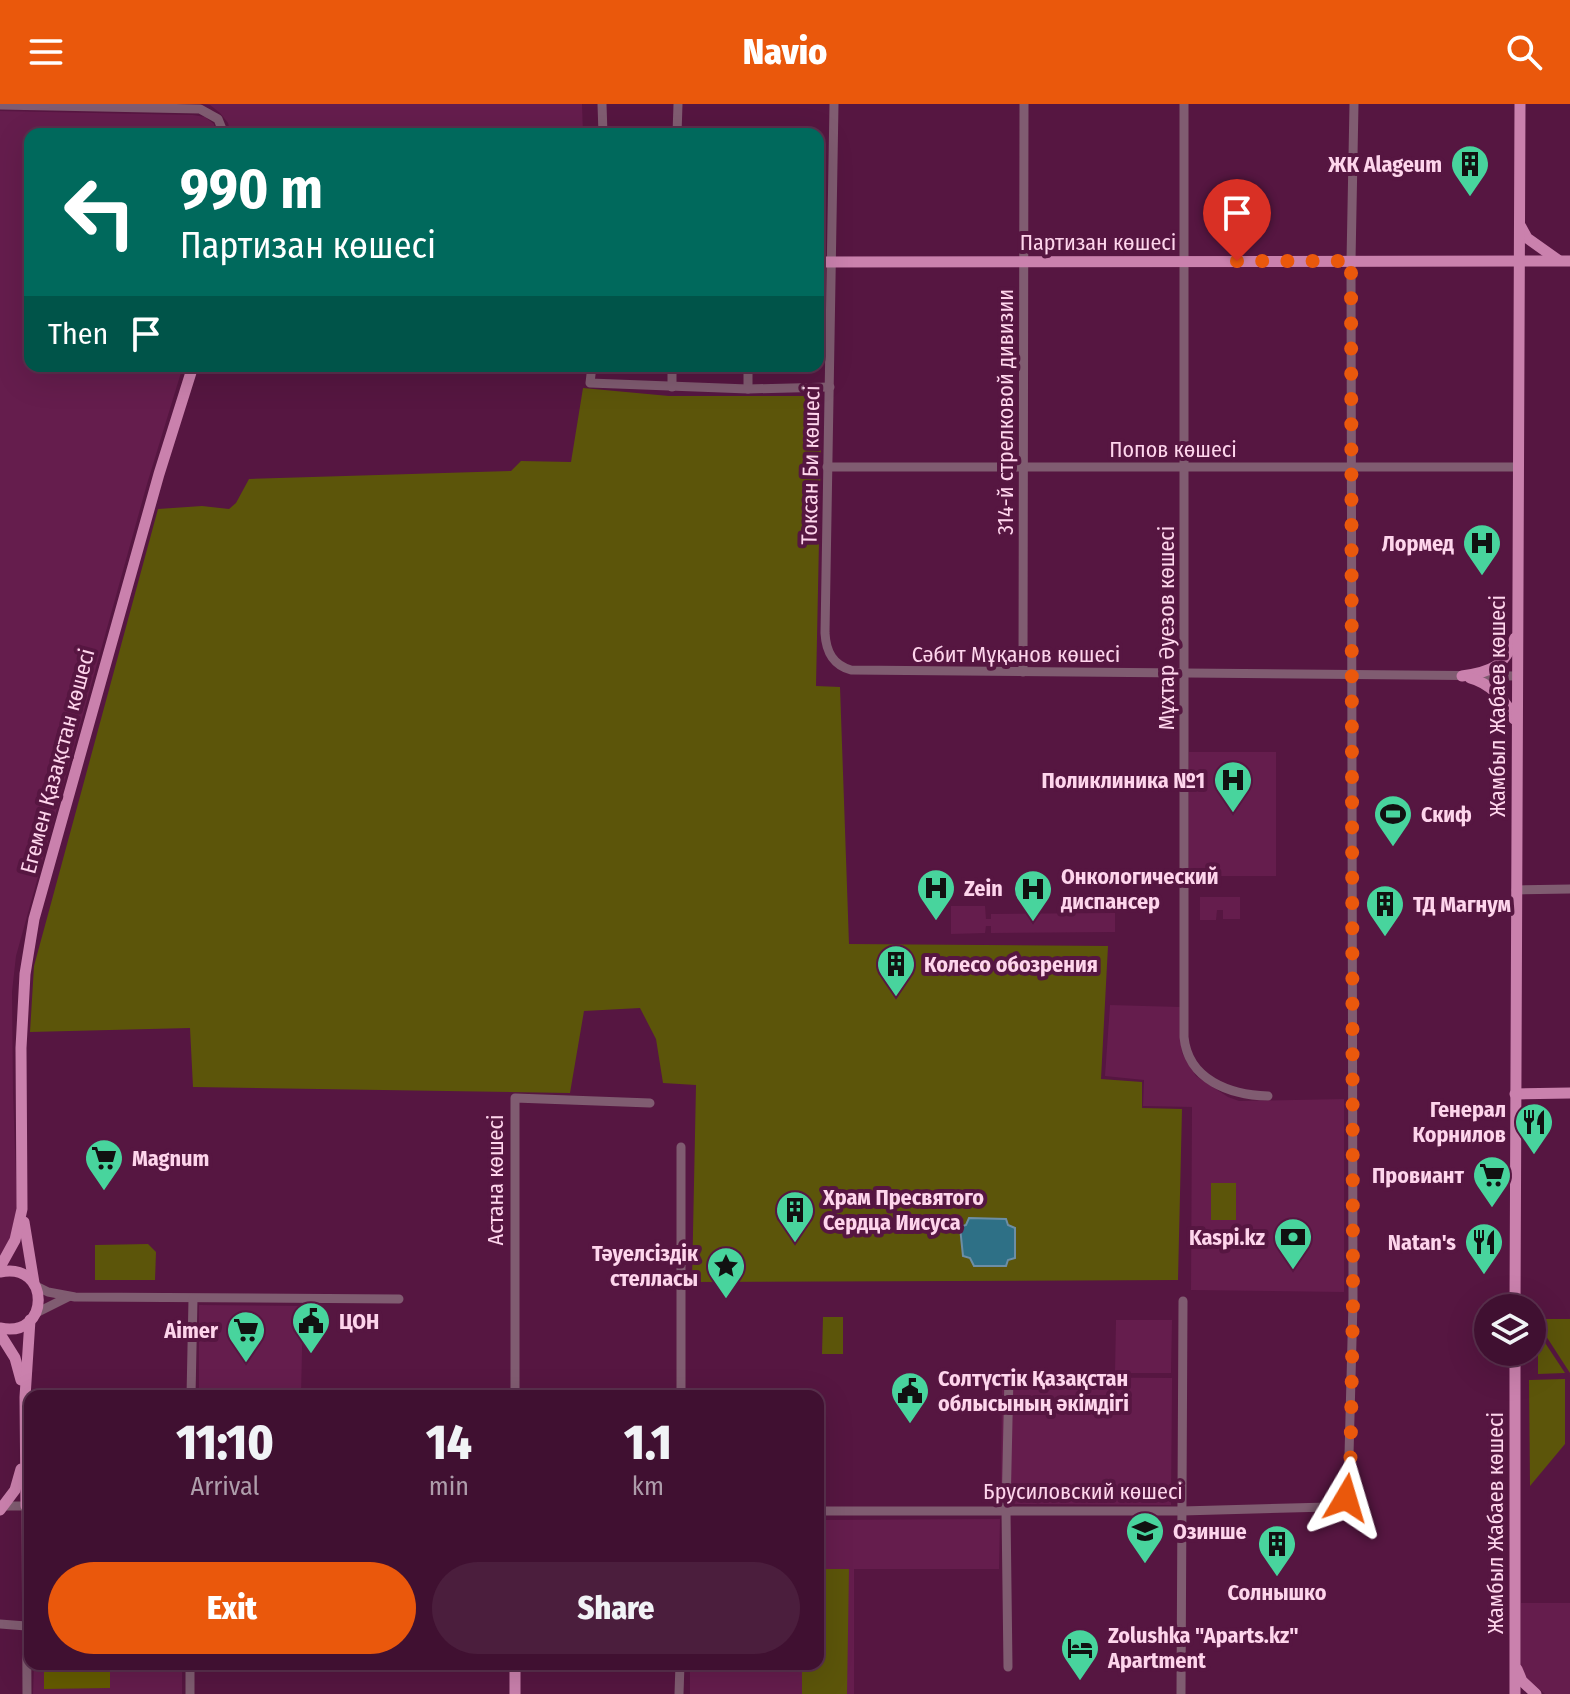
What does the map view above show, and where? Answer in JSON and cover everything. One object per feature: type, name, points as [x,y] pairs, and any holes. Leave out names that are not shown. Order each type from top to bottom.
[{"type":"main road","name":"Жамбыл Жабаев көшесі","points":[[1515,1294],[1520,104]]},
{"type":"main road","points":[[1520,216],[1522,231],[1527,238],[1550,256],[1568,261]]},
{"type":"main road","name":"Партизан көшесі","points":[[824,262],[1568,261]]},
{"type":"main road","name":"Егемен Қазақстан көшесі","points":[[0,1270],[13,1245],[22,1209],[21,1048],[29,943],[108,650],[191,372]]},
{"type":"main road","points":[[1462,676],[1484,673],[1500,664],[1512,647],[1518,628]]},
{"type":"main road","points":[[1462,676],[1479,680],[1490,687],[1508,707],[1517,726]]},
{"type":"main road","points":[[1515,1094],[1570,1093]]},
{"type":"main road","points":[[22,1209],[39,1299],[33,1317],[26,1367],[26,1390]]},
{"type":"main road","points":[[0,1270],[18,1272],[35,1286]]},
{"type":"main road","points":[[0,1328],[16,1328],[33,1317]]},
{"type":"main road","points":[[0,1334],[15,1358],[20,1376],[24,1501]]},
{"type":"main road","name":"Жамбыл Жабаев көшесі","points":[[1515,1366],[1515,1694]]},
{"type":"main road","points":[[3,1508],[18,1482],[21,1457]]},
{"type":"main road","points":[[1505,1694],[1515,1660]]},
{"type":"main road","points":[[1515,1660],[1522,1681],[1536,1694]]},
{"type":"main road","points":[[515,1670],[515,1694]]},
{"type":"street","points":[[602,104],[603,128]]},
{"type":"street","points":[[677,128],[678,104]]},
{"type":"street","name":"Токсан Би көшесі","points":[[834,104],[825,641],[834,661],[851,670]]},
{"type":"street","name":"314-й стрелковой дивизии","points":[[1023,672],[1024,104]]},
{"type":"street","name":"Мұхтар Әуезов көшесі","points":[[1184,104],[1184,1045],[1192,1064],[1212,1082],[1239,1094],[1268,1096]]},
{"type":"street","points":[[1352,674],[1351,261],[1354,104]]},
{"type":"street","points":[[0,105],[193,108],[214,115],[221,128]]},
{"type":"street","points":[[591,372],[590,383],[748,389],[830,387]]},
{"type":"street","points":[[672,372],[672,387]]},
{"type":"street","points":[[748,372],[748,389]]},
{"type":"street","name":"Попов көшесі","points":[[827,467],[1518,467]]},
{"type":"street","name":"Сәбит Мұқанов көшесі","points":[[851,670],[1517,676]]},
{"type":"street","name":"Брусиловский көшесі","points":[[824,1511],[1182,1511],[1329,1507],[1346,1498],[1350,1486],[1353,1302],[1352,674]]},
{"type":"street","points":[[1516,890],[1570,889]]},
{"type":"street","name":"Астана көшесі","points":[[515,1390],[515,1098],[650,1103]]},
{"type":"street","points":[[681,1147],[681,1390]]},
{"type":"street","points":[[35,1286],[68,1297],[399,1299]]},
{"type":"street","points":[[33,1317],[68,1297]]},
{"type":"street","points":[[191,1390],[193,1299]]},
{"type":"street","points":[[1181,1694],[1183,1301]]},
{"type":"street","points":[[1008,1667],[1006,1511],[1009,1375]]},
{"type":"street","points":[[3,1508],[24,1506]]},
{"type":"street","points":[[3,1508],[19,1513],[24,1522]]},
{"type":"street","points":[[0,1624],[24,1626]]},
{"type":"street","points":[[27,1670],[27,1694]]},
{"type":"street","points":[[190,1670],[190,1694]]},
{"type":"street","points":[[679,1694],[680,1670]]},
{"type":"shaded area","points":[[202,104],[582,104],[583,128],[229,128],[220,113],[210,105]]},
{"type":"shaded area","points":[[0,111],[205,117],[214,128],[24,128],[24,372],[181,372],[16,956],[12,992],[17,1206],[10,1239],[0,1255]]},
{"type":"shaded area","points":[[583,388],[669,396],[822,396],[816,686],[840,687],[849,944],[1108,946],[1101,1079],[1142,1082],[1142,1108],[1182,1109],[1178,1280],[692,1282],[696,1085],[663,1083],[656,1039],[640,1008],[584,1011],[570,1093],[193,1087],[190,1028],[30,1032],[34,966],[158,509],[202,506],[229,509],[236,503],[249,479],[511,471],[521,461],[571,462]]},
{"type":"shaded area","name":"Поликлиника №1","points":[[1189,752],[1276,752],[1276,876],[1189,876]]},
{"type":"shaded area","points":[[1200,897],[1240,897],[1240,919],[1223,919],[1223,910],[1217,910],[1216,920],[1200,920]]},
{"type":"shaded area","name":"Онкологический диспансер","points":[[951,906],[985,906],[986,919],[991,919],[991,914],[1115,913],[1115,932],[991,933],[991,926],[986,926],[985,933],[951,934]]},
{"type":"shaded area","points":[[1110,1005],[1180,1007],[1182,1053],[1196,1076],[1228,1097],[1239,1101],[1344,1099],[1344,1292],[1191,1290],[1192,1107],[1143,1106],[1144,1080],[1105,1076]]},
{"type":"shaded area","points":[[1211,1183],[1236,1183],[1236,1220],[1211,1220]]},
{"type":"shaded area","points":[[148,1244],[156,1252],[155,1280],[95,1280],[95,1245]]},
{"type":"shaded area","points":[[199,1305],[303,1306],[301,1390],[199,1390]]},
{"type":"shaded area","points":[[823,1317],[843,1317],[843,1354],[822,1354]]},
{"type":"shaded area","points":[[1546,1319],[1570,1319],[1570,1373],[1546,1336]]},
{"type":"shaded area","points":[[1116,1320],[1172,1320],[1171,1373],[1115,1373]]},
{"type":"shaded area","points":[[1546,1344],[1565,1373],[1538,1374],[1538,1366],[1546,1366]]},
{"type":"shaded area","points":[[1002,1377],[1172,1378],[1171,1505],[1001,1504]]},
{"type":"shaded area","points":[[1565,1379],[1565,1444],[1530,1486],[1529,1380]]},
{"type":"shaded area","points":[[1000,1519],[999,1569],[854,1569],[854,1694],[690,1694],[690,1670],[824,1670],[824,1520]]},
{"type":"shaded area","points":[[824,1569],[849,1569],[847,1694],[802,1694],[802,1670],[824,1670]]},
{"type":"shaded area","points":[[1521,1603],[1570,1603],[1570,1694],[1545,1694],[1521,1674]]},
{"type":"shaded area","points":[[34,1670],[182,1670],[182,1694],[33,1694]]},
{"type":"shaded area","points":[[44,1670],[110,1670],[110,1688],[44,1689]]},
{"type":"water","points":[[969,1218],[1006,1219],[1008,1225],[1015,1228],[1015,1258],[1008,1260],[1006,1266],[974,1266],[970,1258],[963,1256],[960,1227],[966,1225]]},
{"type":"place","name":"ЖК Alageum","points":[[1470,198]]},
{"type":"place","name":"Лормед","points":[[1482,577]]},
{"type":"place","name":"Поликлиника №1","points":[[1233,814]]},
{"type":"place","name":"Скиф","points":[[1393,848]]},
{"type":"place","name":"Zein","points":[[936,922]]},
{"type":"place","name":"Онкологический диспансер","points":[[1033,923]]},
{"type":"place","name":"ТД Магнум","points":[[1385,938]]},
{"type":"place","name":"Колесо обозрения","points":[[896,998]]},
{"type":"place","name":"Генерал Корнилов","points":[[1534,1156]]},
{"type":"place","name":"Magnum","points":[[104,1192]]},
{"type":"place","name":"Провиант","points":[[1492,1209]]},
{"type":"place","name":"Храм Пресвятого Сердца Иисуса","points":[[795,1244]]},
{"type":"place","name":"Kaspi.kz","points":[[1293,1271]]},
{"type":"place","name":"Natan's","points":[[1484,1276]]},
{"type":"place","name":"Тәуелсіздік стелласы","points":[[726,1300]]},
{"type":"place","name":"ЦОН","points":[[311,1355]]},
{"type":"place","name":"Aimer","points":[[246,1364]]},
{"type":"place","name":"Солтүстік Қазақстан облысының әкімдігі","points":[[910,1425]]},
{"type":"place","name":"Озинше","points":[[1145,1565]]},
{"type":"place","name":"Солнышко","points":[[1277,1578]]},
{"type":"place","name":"Zolushka \"Aparts.kz\" Apartment","points":[[1080,1682]]},
{"type":"route","points":[[1237,261],[1351,261],[1353,1302],[1350,1486],[1346,1498]]}]
